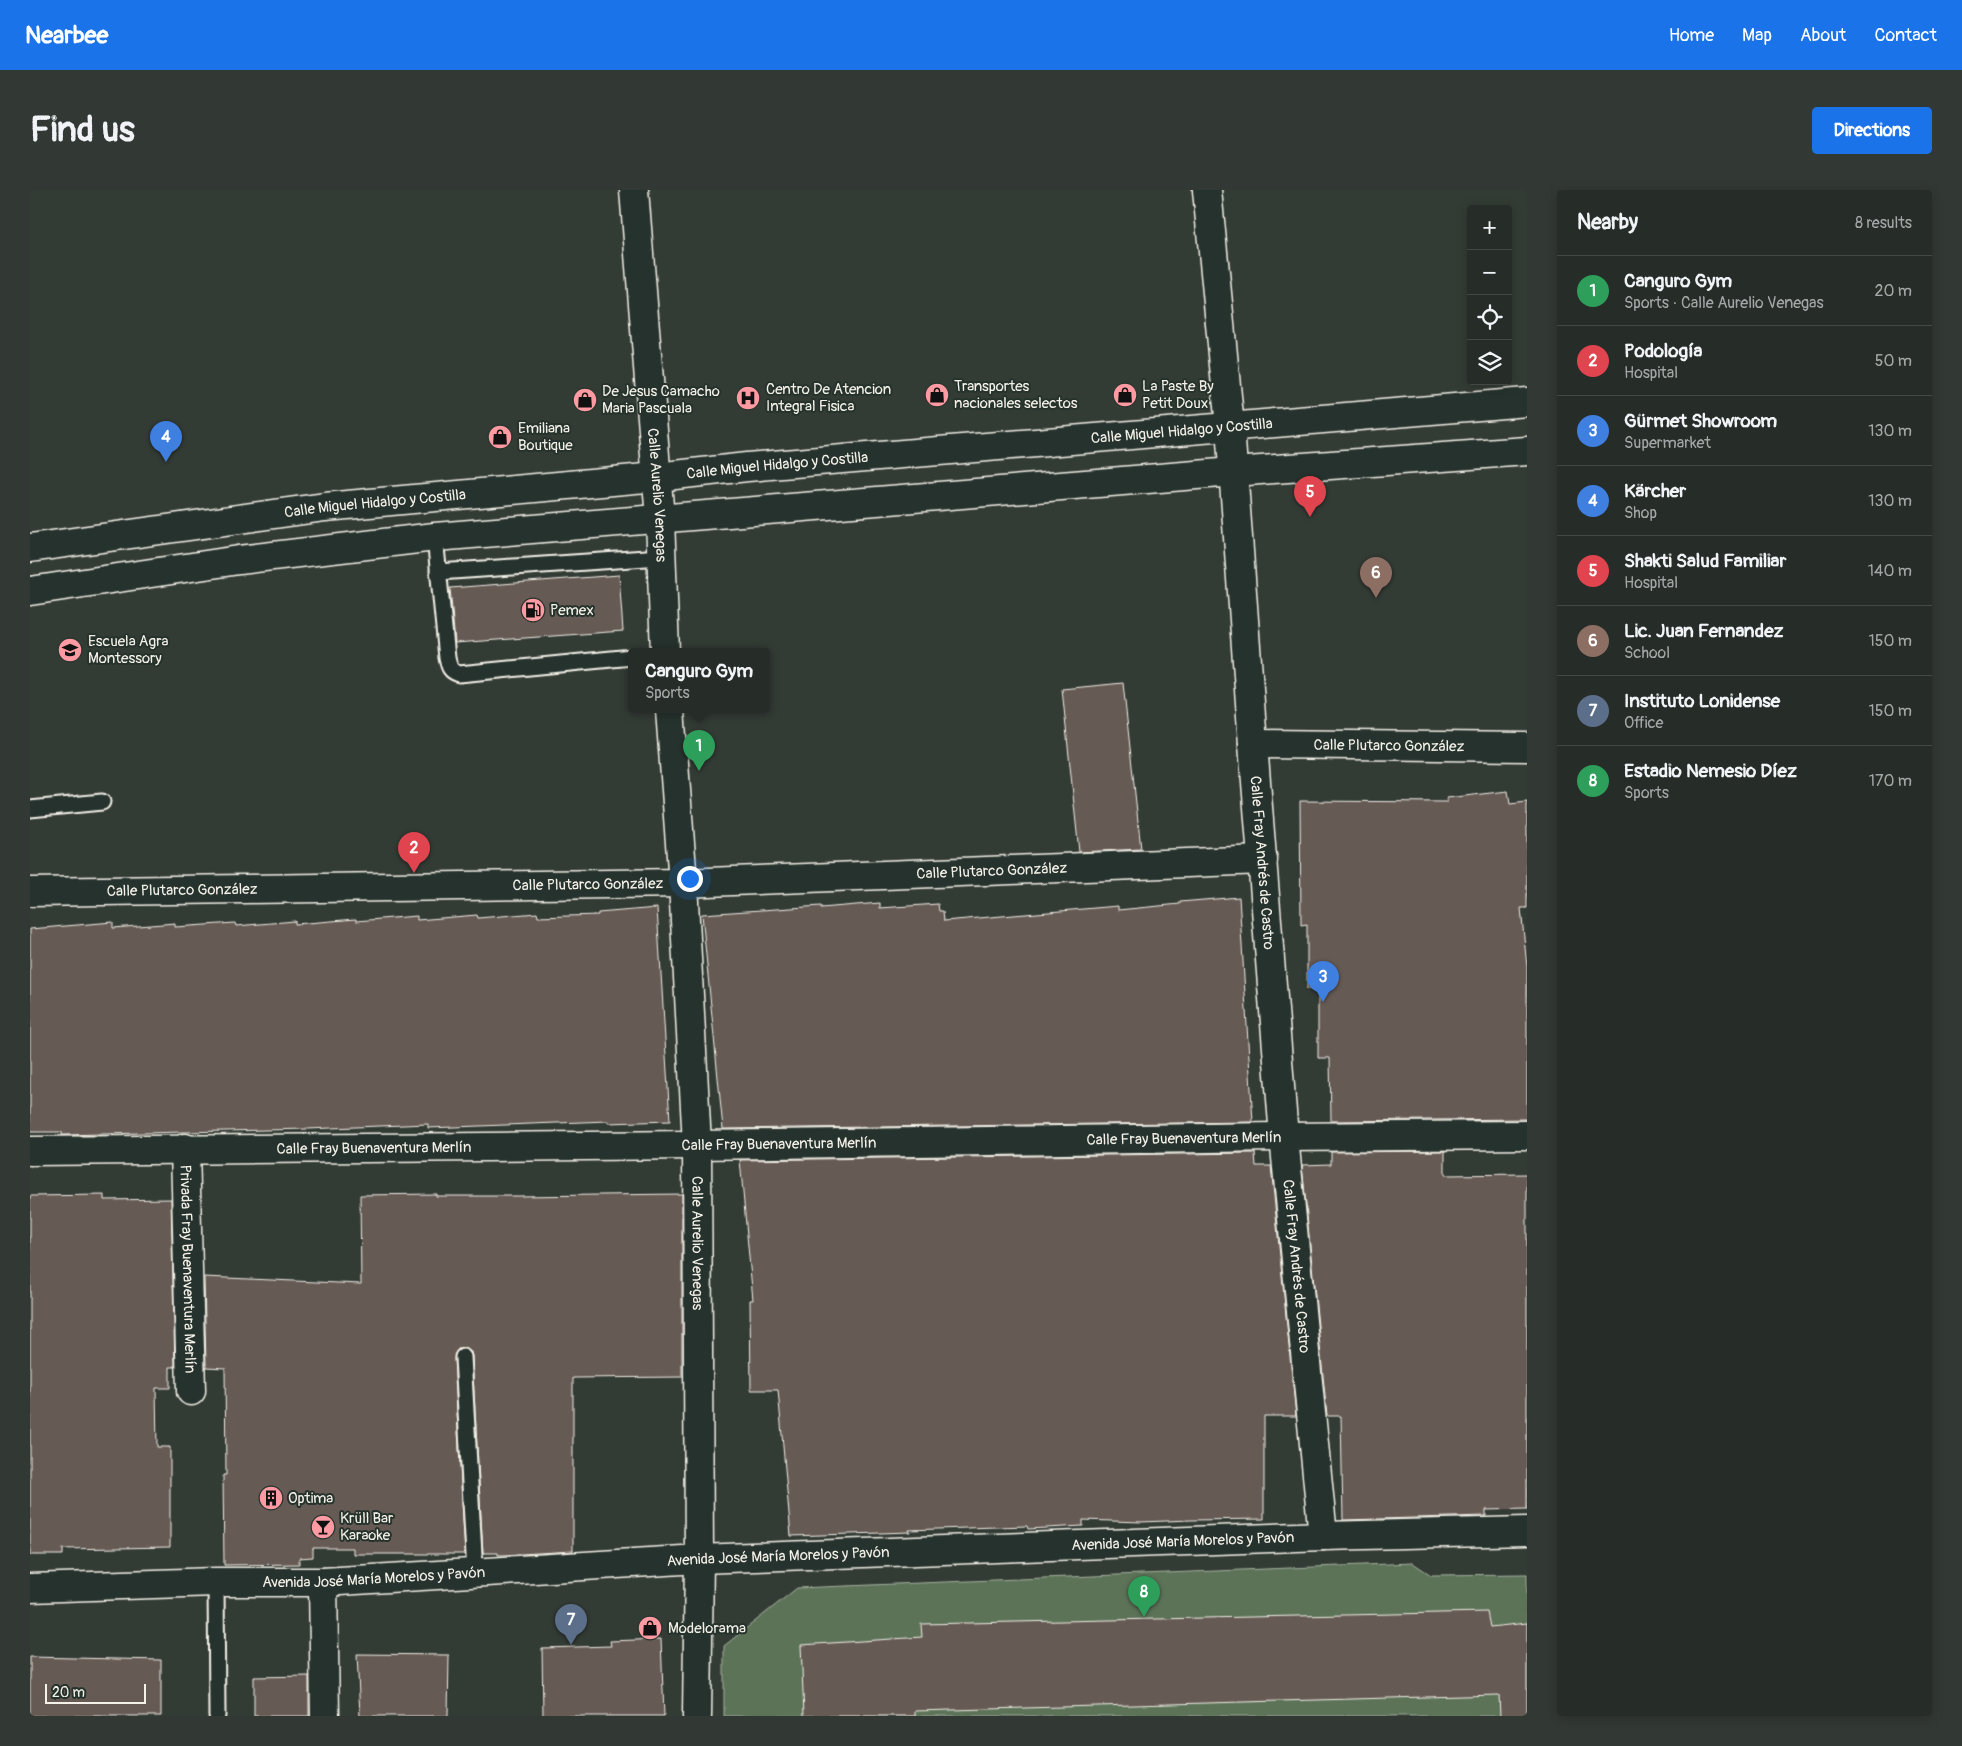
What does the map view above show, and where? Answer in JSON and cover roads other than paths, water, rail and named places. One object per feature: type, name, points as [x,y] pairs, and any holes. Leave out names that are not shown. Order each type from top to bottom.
[{"type":"street","name":"Calle Aurelio Venegas","points":[[634,190],[660,519],[665,648]]},
{"type":"street","name":"Calle Fray Andrés de Castro","points":[[1207,190],[1230,427],[1284,1136],[1323,1536]]},
{"type":"street","name":"Calle Miguel Hidalgo y Costilla","points":[[30,548],[325,507],[747,467],[1527,402]]},
{"type":"street","points":[[30,590],[239,560],[435,537],[1233,472],[1527,451]]},
{"type":"street","name":"Calle Aurelio Venegas","points":[[670,713],[683,883],[697,1146],[699,1559],[697,1716]]},
{"type":"street","name":"Calle Plutarco González","points":[[1253,744],[1527,747]]},
{"type":"street","name":"Calle Plutarco González","points":[[30,892],[683,883],[1263,860]]},
{"type":"street","name":"Calle Fray Buenaventura Merlín","points":[[30,1151],[185,1148],[697,1146],[1284,1136],[1527,1135]]},
{"type":"street","name":"Privada Fray Buenaventura Merlín","points":[[185,1148],[191,1391]]},
{"type":"street","name":"Avenida José María Morelos y Pavón","points":[[30,1588],[216,1582],[323,1582],[699,1559],[1323,1536],[1527,1531]]},
{"type":"street","points":[[323,1582],[325,1716]]},
{"type":"lane","points":[[435,537],[447,658],[449,667],[453,672],[459,674],[628,657]]},
{"type":"lane","points":[[438,572],[661,556]]},
{"type":"lane","points":[[30,809],[102,802]]},
{"type":"lane","points":[[463,1357],[475,1573]]},
{"type":"lane","points":[[216,1582],[217,1716]]},
{"type":"place","name":"Transportes nacionales selectos","points":[[937,395]]},
{"type":"place","name":"La Paste By Petit Doux","points":[[1125,395]]},
{"type":"place","name":"Centro De Atencion Integral Fisica","points":[[748,398]]},
{"type":"place","name":"De Jesus Camacho Maria Pascuala","points":[[585,400]]},
{"type":"place","name":"Emiliana Boutique","points":[[500,437]]},
{"type":"place","name":"Kärcher","points":[[166,462]]},
{"type":"place","name":"Shakti Salud Familiar","points":[[1310,517]]},
{"type":"place","name":"Lic. Juan Fernandez","points":[[1376,598]]},
{"type":"place","name":"Pemex","points":[[533,610]]},
{"type":"place","name":"Escuela Agra Montessory","points":[[70,650]]},
{"type":"place","name":"Canguro Gym","points":[[699,771]]},
{"type":"place","name":"Podología","points":[[414,873]]},
{"type":"place","name":"Gürmet Showroom","points":[[1323,1002]]},
{"type":"place","name":"Optima","points":[[271,1498]]},
{"type":"place","name":"Krüll Bar Karaoke","points":[[323,1527]]},
{"type":"place","name":"Estadio Nemesio Díez","points":[[1144,1617]]},
{"type":"place","name":"Modelorama","points":[[650,1628]]},
{"type":"place","name":"Instituto Lonidense","points":[[571,1645]]}]
